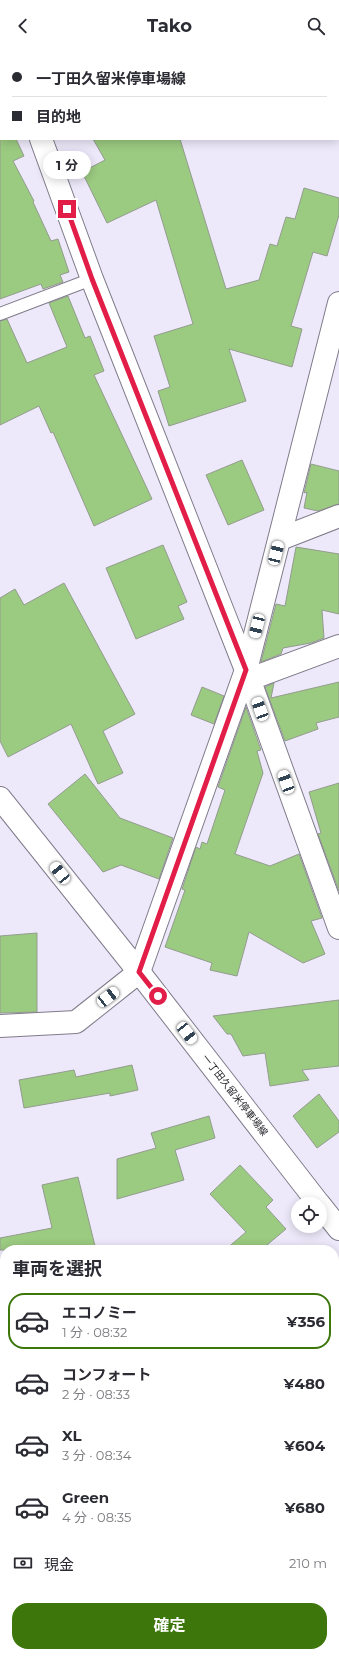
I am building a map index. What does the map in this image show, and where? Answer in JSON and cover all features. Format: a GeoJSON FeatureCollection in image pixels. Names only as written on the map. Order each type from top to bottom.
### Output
{"type":"FeatureCollection","features":[{"type":"Feature","properties":{"kind":"street"},"geometry":{"type":"LineString","coordinates":[[42,140],[92,279],[248,675],[339,928]]}},
{"type":"Feature","properties":{"kind":"street"},"geometry":{"type":"LineString","coordinates":[[0,1026],[76,1022],[139,972],[248,675],[280,539],[339,303]]}},
{"type":"Feature","properties":{"kind":"street"},"geometry":{"type":"LineString","coordinates":[[280,539],[339,516]]}},
{"type":"Feature","properties":{"kind":"street"},"geometry":{"type":"LineString","coordinates":[[248,675],[339,646]]}},
{"type":"Feature","properties":{"kind":"street","name":"一丁田久留米停車場線"},"geometry":{"type":"LineString","coordinates":[[0,798],[139,972],[315,1197]]}},
{"type":"Feature","properties":{"kind":"street","name":"一丁田久留米停車場線"},"geometry":{"type":"LineString","coordinates":[[327,1213],[339,1229]]}},
{"type":"Feature","properties":{"kind":"lane"},"geometry":{"type":"LineString","coordinates":[[0,314],[92,279]]}},
{"type":"Feature","properties":{"kind":"building"},"geometry":{"type":"Polygon","coordinates":[[[0,140],[16,140],[24,156],[13,161],[34,201],[33,202],[51,241],[58,239],[69,272],[60,275],[63,282],[43,289],[41,284],[0,299],[0,140]]]}},
{"type":"Feature","properties":{"kind":"building"},"geometry":{"type":"Polygon","coordinates":[[[94,140],[180,140],[226,289],[259,280],[270,244],[277,246],[286,217],[295,219],[304,188],[339,198],[339,215],[327,256],[313,252],[291,326],[302,329],[292,367],[229,349],[246,401],[169,426],[158,391],[170,387],[154,336],[193,324],[156,200],[107,223],[82,172],[105,160],[94,140]]]}},
{"type":"Feature","properties":{"kind":"building"},"geometry":{"type":"Polygon","coordinates":[[[68,296],[85,338],[90,336],[104,371],[94,375],[152,499],[94,526],[53,432],[51,433],[39,406],[0,425],[0,321],[7,319],[27,363],[67,347],[49,303],[68,296]]]}},
{"type":"Feature","properties":{"kind":"building"},"geometry":{"type":"Polygon","coordinates":[[[242,460],[264,510],[228,525],[206,475],[242,460]]]}},
{"type":"Feature","properties":{"kind":"building"},"geometry":{"type":"Polygon","coordinates":[[[311,464],[339,471],[339,504],[318,511],[304,508],[307,492],[304,493],[311,464]]]}},
{"type":"Feature","properties":{"kind":"building"},"geometry":{"type":"Polygon","coordinates":[[[163,545],[187,602],[178,606],[184,619],[136,639],[106,568],[163,545]]]}},
{"type":"Feature","properties":{"kind":"building"},"geometry":{"type":"Polygon","coordinates":[[[296,547],[339,554],[339,614],[322,610],[324,638],[311,643],[283,648],[281,654],[261,662],[276,604],[285,606],[296,547]]]}},
{"type":"Feature","properties":{"kind":"building"},"geometry":{"type":"Polygon","coordinates":[[[64,583],[135,714],[103,731],[123,773],[98,784],[71,724],[8,757],[0,741],[0,598],[15,589],[24,605],[64,583]]]}},
{"type":"Feature","properties":{"kind":"building"},"geometry":{"type":"Polygon","coordinates":[[[339,682],[339,717],[316,723],[318,729],[285,741],[265,687],[274,683],[271,698],[339,682]]]}},
{"type":"Feature","properties":{"kind":"building"},"geometry":{"type":"Polygon","coordinates":[[[202,687],[224,696],[214,724],[191,715],[202,687]]]}},
{"type":"Feature","properties":{"kind":"building"},"geometry":{"type":"Polygon","coordinates":[[[246,707],[261,750],[257,751],[263,773],[235,854],[270,866],[299,854],[322,918],[311,921],[325,954],[303,963],[249,932],[237,976],[210,970],[212,963],[165,947],[185,890],[182,889],[196,847],[200,849],[202,842],[207,844],[225,790],[218,787],[246,707]]]}},
{"type":"Feature","properties":{"kind":"building"},"geometry":{"type":"Polygon","coordinates":[[[85,774],[120,818],[173,838],[159,879],[121,865],[103,872],[48,804],[85,774]]]}},
{"type":"Feature","properties":{"kind":"building"},"geometry":{"type":"Polygon","coordinates":[[[339,783],[339,891],[318,834],[321,833],[309,792],[339,783]]]}},
{"type":"Feature","properties":{"kind":"building"},"geometry":{"type":"Polygon","coordinates":[[[37,933],[37,1012],[0,1013],[0,936],[37,933]]]}},
{"type":"Feature","properties":{"kind":"building"},"geometry":{"type":"Polygon","coordinates":[[[339,1000],[339,1066],[302,1070],[309,1080],[270,1086],[265,1053],[243,1056],[231,1034],[227,1034],[213,1016],[339,1000]]]}},
{"type":"Feature","properties":{"kind":"building"},"geometry":{"type":"Polygon","coordinates":[[[132,1065],[138,1090],[110,1096],[110,1093],[24,1108],[19,1080],[74,1070],[76,1077],[132,1065]]]}},
{"type":"Feature","properties":{"kind":"building"},"geometry":{"type":"Polygon","coordinates":[[[319,1094],[339,1121],[339,1132],[317,1148],[293,1116],[319,1094]]]}},
{"type":"Feature","properties":{"kind":"building"},"geometry":{"type":"Polygon","coordinates":[[[209,1116],[215,1138],[175,1150],[184,1180],[117,1199],[117,1159],[156,1148],[151,1133],[209,1116]]]}},
{"type":"Feature","properties":{"kind":"building"},"geometry":{"type":"Polygon","coordinates":[[[240,1165],[273,1200],[266,1207],[286,1229],[267,1245],[231,1245],[246,1232],[210,1194],[240,1165]]]}},
{"type":"Feature","properties":{"kind":"building"},"geometry":{"type":"Polygon","coordinates":[[[78,1177],[95,1245],[0,1245],[0,1238],[52,1228],[42,1185],[78,1177]]]}},
{"type":"Feature","properties":{"kind":"route"},"geometry":{"type":"LineString","coordinates":[[67,209],[92,279],[246,670],[139,972],[158,996]]}}]}
